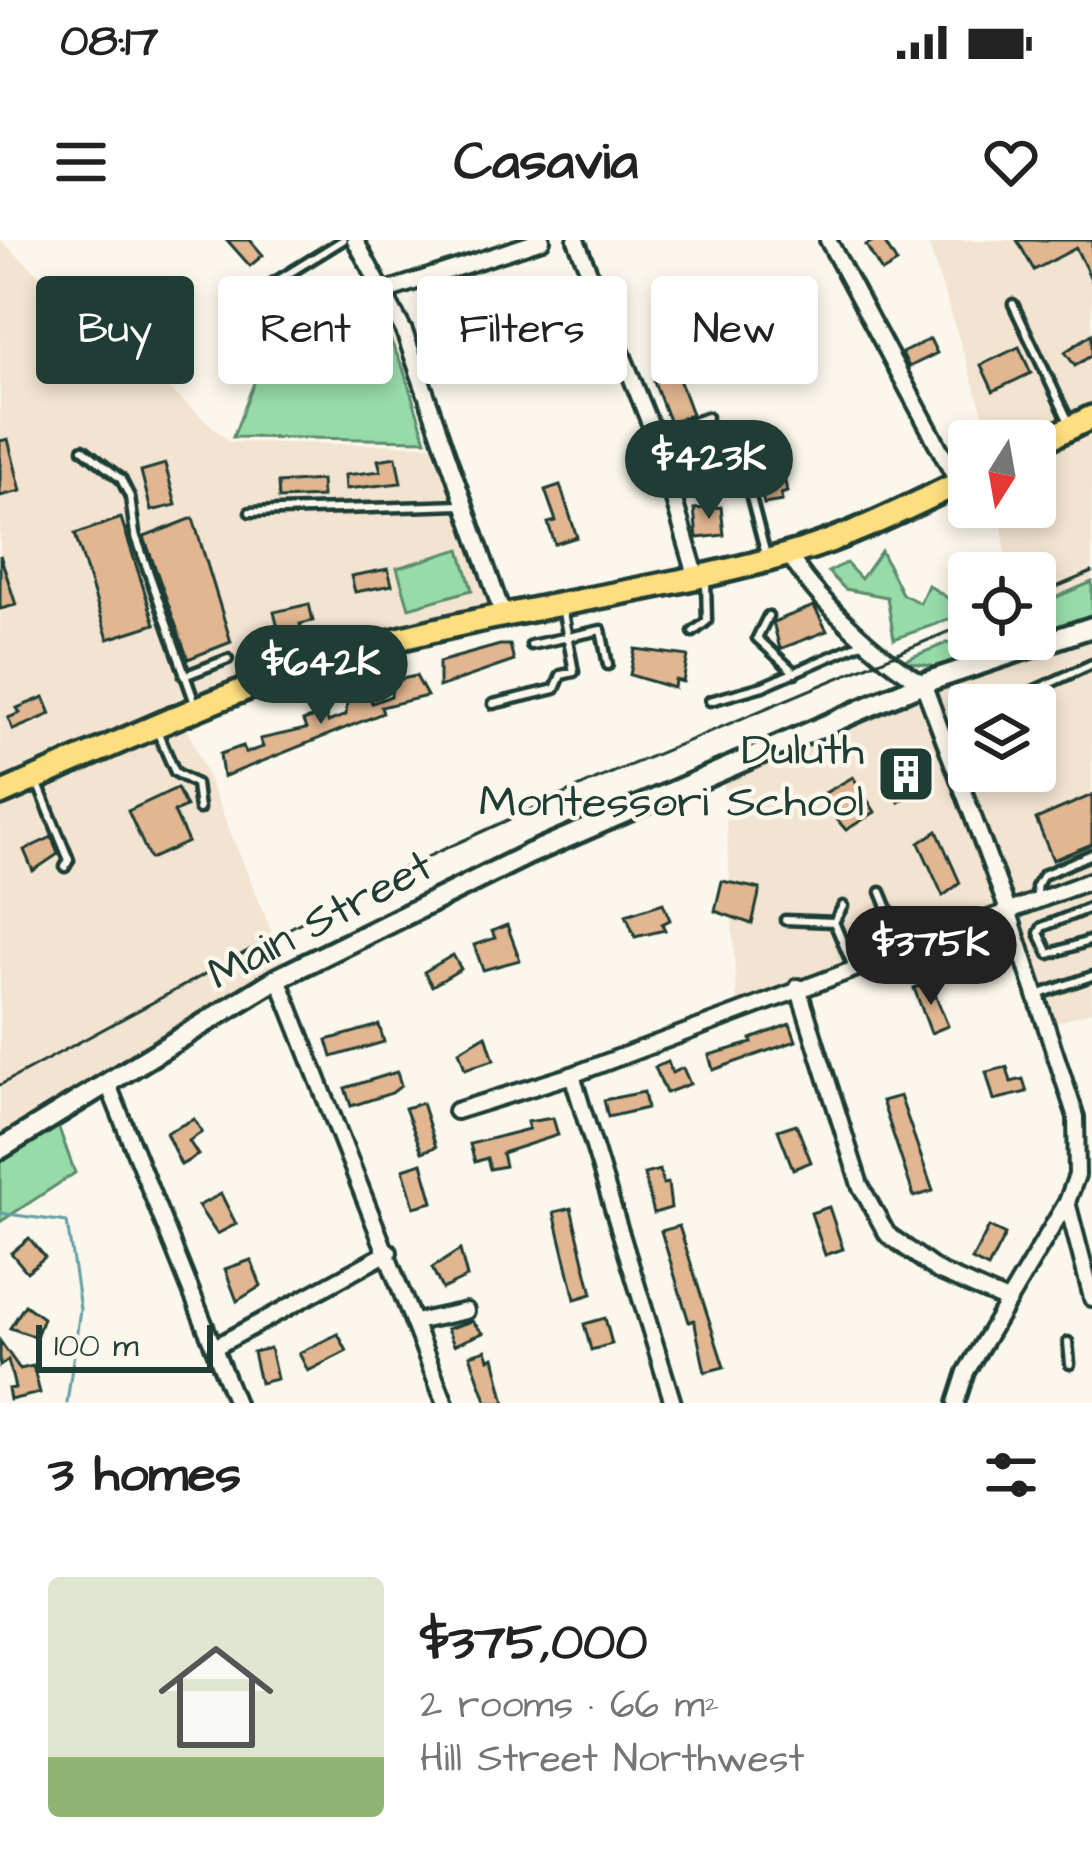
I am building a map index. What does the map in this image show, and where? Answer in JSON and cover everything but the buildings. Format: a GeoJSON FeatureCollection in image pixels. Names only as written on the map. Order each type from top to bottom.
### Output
{"type":"FeatureCollection","features":[{"type":"Feature","properties":{"kind":"main road"},"geometry":{"type":"LineString","coordinates":[[1,789],[353,651],[502,612],[778,557],[899,513],[948,488]]}},
{"type":"Feature","properties":{"kind":"street"},"geometry":{"type":"LineString","coordinates":[[356,240],[377,276]]}},
{"type":"Feature","properties":{"kind":"street"},"geometry":{"type":"LineString","coordinates":[[393,289],[542,240]]}},
{"type":"Feature","properties":{"kind":"street"},"geometry":{"type":"LineString","coordinates":[[576,240],[655,436],[700,574]]}},
{"type":"Feature","properties":{"kind":"street"},"geometry":{"type":"LineString","coordinates":[[828,240],[948,454]]}},
{"type":"Feature","properties":{"kind":"street"},"geometry":{"type":"LineString","coordinates":[[393,310],[502,612]]}},
{"type":"Feature","properties":{"kind":"street"},"geometry":{"type":"LineString","coordinates":[[778,557],[902,672],[922,683],[948,747]]}},
{"type":"Feature","properties":{"kind":"street","name":"Main Street"},"geometry":{"type":"LineString","coordinates":[[0,1149],[278,978],[663,792],[922,683],[1092,627]]}},
{"type":"Feature","properties":{"kind":"street"},"geometry":{"type":"LineString","coordinates":[[956,1403],[966,1372],[1067,1202],[1080,1143],[1037,995],[965,792]]}},
{"type":"Feature","properties":{"kind":"street"},"geometry":{"type":"LineString","coordinates":[[456,1111],[572,1075],[605,1058],[1092,880]]}},
{"type":"Feature","properties":{"kind":"street"},"geometry":{"type":"LineString","coordinates":[[278,978],[297,1009],[445,1403]]}},
{"type":"Feature","properties":{"kind":"street"},"geometry":{"type":"LineString","coordinates":[[798,987],[860,1185],[887,1234],[938,1270],[1007,1300]]}},
{"type":"Feature","properties":{"kind":"street"},"geometry":{"type":"LineString","coordinates":[[572,1075],[673,1403]]}},
{"type":"Feature","properties":{"kind":"street"},"geometry":{"type":"LineString","coordinates":[[107,1082],[236,1403]]}},
{"type":"Feature","properties":{"kind":"street"},"geometry":{"type":"LineString","coordinates":[[1067,1202],[1092,1298]]}},
{"type":"Feature","properties":{"kind":"street"},"geometry":{"type":"LineString","coordinates":[[215,1347],[389,1252]]}},
{"type":"Feature","properties":{"kind":"street"},"geometry":{"type":"LineString","coordinates":[[415,1322],[466,1311]]}},
{"type":"Feature","properties":{"kind":"lane"},"geometry":{"type":"LineString","coordinates":[[285,276],[343,240]]}},
{"type":"Feature","properties":{"kind":"lane"},"geometry":{"type":"LineString","coordinates":[[1013,304],[1054,389],[1082,422]]}},
{"type":"Feature","properties":{"kind":"lane"},"geometry":{"type":"LineString","coordinates":[[1044,393],[1054,389]]}},
{"type":"Feature","properties":{"kind":"lane"},"geometry":{"type":"LineString","coordinates":[[655,436],[707,417]]}},
{"type":"Feature","properties":{"kind":"lane"},"geometry":{"type":"LineString","coordinates":[[83,448],[121,479],[130,497],[136,534],[197,710]]}},
{"type":"Feature","properties":{"kind":"lane"},"geometry":{"type":"LineString","coordinates":[[763,458],[747,482],[778,557]]}},
{"type":"Feature","properties":{"kind":"lane"},"geometry":{"type":"LineString","coordinates":[[250,512],[464,505]]}},
{"type":"Feature","properties":{"kind":"lane"},"geometry":{"type":"LineString","coordinates":[[693,632],[707,621],[700,574]]}},
{"type":"Feature","properties":{"kind":"lane"},"geometry":{"type":"LineString","coordinates":[[493,704],[555,689],[562,675],[574,672],[561,601]]}},
{"type":"Feature","properties":{"kind":"lane"},"geometry":{"type":"LineString","coordinates":[[767,616],[759,626],[762,648],[795,673]]}},
{"type":"Feature","properties":{"kind":"lane"},"geometry":{"type":"LineString","coordinates":[[531,645],[602,630],[608,665]]}},
{"type":"Feature","properties":{"kind":"lane"},"geometry":{"type":"LineString","coordinates":[[710,701],[795,673],[870,639]]}},
{"type":"Feature","properties":{"kind":"lane"},"geometry":{"type":"LineString","coordinates":[[184,676],[228,659]]}},
{"type":"Feature","properties":{"kind":"lane"},"geometry":{"type":"LineString","coordinates":[[1050,684],[1092,664]]}},
{"type":"Feature","properties":{"kind":"lane"},"geometry":{"type":"LineString","coordinates":[[155,728],[175,772],[196,784],[200,809]]}},
{"type":"Feature","properties":{"kind":"lane"},"geometry":{"type":"LineString","coordinates":[[36,778],[69,860],[65,868]]}},
{"type":"Feature","properties":{"kind":"lane"},"geometry":{"type":"LineString","coordinates":[[1038,901],[1036,887],[1042,875],[1092,854]]}},
{"type":"Feature","properties":{"kind":"lane"},"geometry":{"type":"LineString","coordinates":[[881,892],[893,921]]}},
{"type":"Feature","properties":{"kind":"lane"},"geometry":{"type":"LineString","coordinates":[[834,922],[843,906]]}},
{"type":"Feature","properties":{"kind":"lane"},"geometry":{"type":"LineString","coordinates":[[1092,907],[1042,927],[1039,937],[1049,955],[1092,940]]}},
{"type":"Feature","properties":{"kind":"lane"},"geometry":{"type":"LineString","coordinates":[[785,920],[834,922]]}},
{"type":"Feature","properties":{"kind":"lane"},"geometry":{"type":"LineString","coordinates":[[834,922],[853,967]]}},
{"type":"Feature","properties":{"kind":"lane"},"geometry":{"type":"LineString","coordinates":[[1037,995],[1092,976]]}},
{"type":"Feature","properties":{"kind":"lane"},"geometry":{"type":"LineString","coordinates":[[1070,1364],[1073,1346]]}},
{"type":"Feature","properties":{"kind":"shaded area"},"geometry":{"type":"Polygon","coordinates":[[[0,240],[41,276],[36,276],[36,384],[164,384],[230,442],[440,445],[497,619],[398,645],[184,720],[292,981],[0,1152],[0,240]]]}},
{"type":"Feature","properties":{"kind":"shaded area"},"geometry":{"type":"Polygon","coordinates":[[[927,240],[1092,240],[1092,1011],[1038,1029],[993,911],[737,1005],[723,766],[983,660],[1056,660],[1056,552],[1005,552],[1003,528],[1056,528],[1056,420],[985,420],[927,240]]]}},
{"type":"Feature","properties":{"kind":"green space"},"geometry":{"type":"Polygon","coordinates":[[[393,346],[426,440],[233,437],[254,384],[393,384],[393,346]]]}},
{"type":"Feature","properties":{"kind":"green space"},"geometry":{"type":"Polygon","coordinates":[[[460,549],[472,590],[409,608],[397,568],[460,549]]]}},
{"type":"Feature","properties":{"kind":"green space"},"geometry":{"type":"Polygon","coordinates":[[[881,551],[902,594],[920,603],[928,585],[948,598],[948,620],[894,639],[887,597],[845,589],[828,572],[846,563],[861,579],[881,551]]]}},
{"type":"Feature","properties":{"kind":"green space"},"geometry":{"type":"Polygon","coordinates":[[[1092,582],[1092,619],[1056,632],[1056,597],[1092,582]]]}},
{"type":"Feature","properties":{"kind":"green space"},"geometry":{"type":"Polygon","coordinates":[[[948,642],[948,660],[968,660],[942,668],[902,661],[948,642]]]}},
{"type":"Feature","properties":{"kind":"green space"},"geometry":{"type":"Polygon","coordinates":[[[56,1120],[75,1173],[0,1222],[0,1152],[56,1120]]]}},
{"type":"Feature","properties":{"kind":"waterway"},"geometry":{"type":"LineString","coordinates":[[0,1213],[67,1222],[80,1309],[67,1403]]}},
{"type":"Feature","properties":{"kind":"railway"},"geometry":{"type":"LineString","coordinates":[[1056,587],[1092,572]]}},
{"type":"Feature","properties":{"kind":"railway"},"geometry":{"type":"LineString","coordinates":[[0,1085],[392,873],[595,780],[948,632]]}},
{"type":"Feature","properties":{"kind":"place","name":"Duluth Montessori School"},"geometry":{"type":"Point","coordinates":[906,774]}}]}
